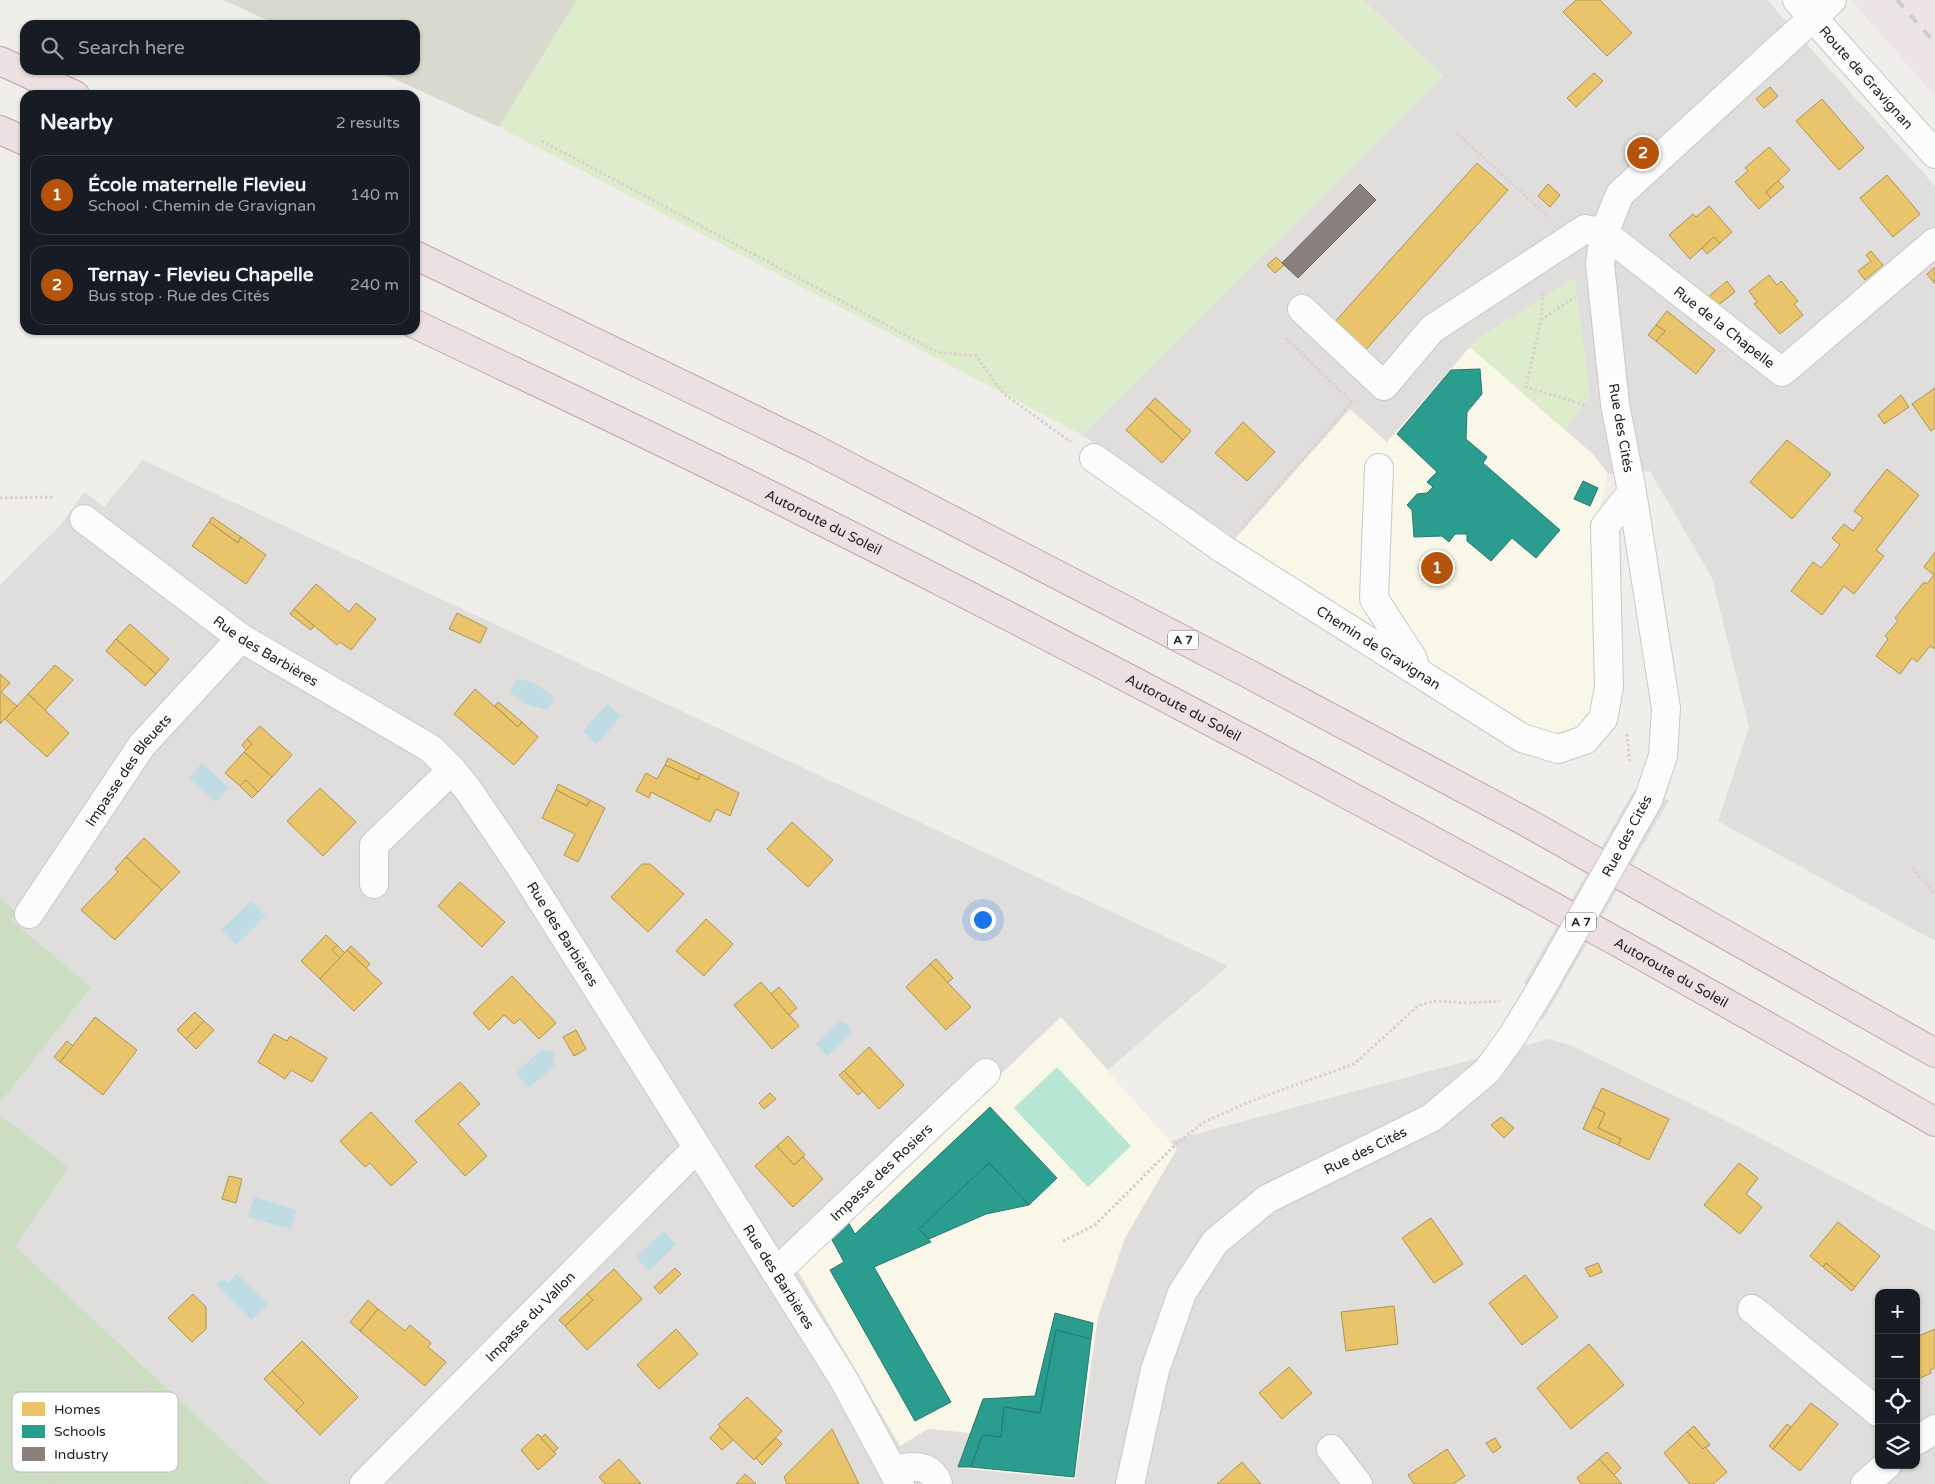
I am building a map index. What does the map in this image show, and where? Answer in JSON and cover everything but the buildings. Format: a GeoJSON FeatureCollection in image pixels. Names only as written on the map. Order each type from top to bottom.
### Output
{"type":"FeatureCollection","features":[{"type":"Feature","properties":{"kind":"highway"},"geometry":{"type":"LineString","coordinates":[[0,61],[20,70]]}},
{"type":"Feature","properties":{"kind":"highway"},"geometry":{"type":"LineString","coordinates":[[31,75],[64,90]]}},
{"type":"Feature","properties":{"kind":"highway"},"geometry":{"type":"LineString","coordinates":[[0,130],[20,139]]}},
{"type":"Feature","properties":{"kind":"highway"},"geometry":{"type":"LineString","coordinates":[[0,141],[20,147]]}},
{"type":"Feature","properties":{"kind":"highway","name":"A 7"},"geometry":{"type":"LineString","coordinates":[[420,257],[809,446],[1247,673],[1528,822],[1935,1053]]}},
{"type":"Feature","properties":{"kind":"highway","name":"Autoroute du Soleil"},"geometry":{"type":"LineString","coordinates":[[420,326],[770,495],[1224,730],[1628,948],[1935,1122]]}},
{"type":"Feature","properties":{"kind":"street","name":"Route de Gravignan"},"geometry":{"type":"LineString","coordinates":[[1814,6],[1935,154]]}},
{"type":"Feature","properties":{"kind":"street","name":"Rue des Cités"},"geometry":{"type":"LineString","coordinates":[[1130,1484],[1155,1370],[1182,1293],[1215,1242],[1267,1199],[1431,1118],[1487,1071],[1513,1035],[1541,989],[1648,800],[1663,756],[1666,708],[1632,492],[1615,404],[1600,264],[1604,233],[1620,194],[1814,6]]}},
{"type":"Feature","properties":{"kind":"street"},"geometry":{"type":"LineString","coordinates":[[1302,309],[1384,386],[1432,329],[1585,230],[1604,233]]}},
{"type":"Feature","properties":{"kind":"street","name":"Rue de la Chapelle"},"geometry":{"type":"LineString","coordinates":[[1604,233],[1782,372],[1935,242]]}},
{"type":"Feature","properties":{"kind":"street","name":"Chemin de Gravignan"},"geometry":{"type":"LineString","coordinates":[[1094,458],[1224,549],[1522,738],[1558,749],[1585,740],[1603,719],[1609,687],[1604,526],[1632,492]]}},
{"type":"Feature","properties":{"kind":"street"},"geometry":{"type":"LineString","coordinates":[[1379,468],[1374,599],[1413,659],[1415,670]]}},
{"type":"Feature","properties":{"kind":"street","name":"Rue des Barbières"},"geometry":{"type":"LineString","coordinates":[[84,519],[241,638],[430,748],[452,770],[520,866],[844,1380],[896,1478]]}},
{"type":"Feature","properties":{"kind":"street","name":"Impasse des Bleuets"},"geometry":{"type":"LineString","coordinates":[[30,914],[142,745],[241,638]]}},
{"type":"Feature","properties":{"kind":"street"},"geometry":{"type":"LineString","coordinates":[[374,884],[374,845],[452,770]]}},
{"type":"Feature","properties":{"kind":"street","name":"Impasse des Rosiers"},"geometry":{"type":"LineString","coordinates":[[776,1272],[986,1074]]}},
{"type":"Feature","properties":{"kind":"street","name":"Impasse du Vallon"},"geometry":{"type":"LineString","coordinates":[[364,1484],[697,1148]]}},
{"type":"Feature","properties":{"kind":"street"},"geometry":{"type":"LineString","coordinates":[[1752,1309],[1875,1410]]}},
{"type":"Feature","properties":{"kind":"street"},"geometry":{"type":"LineString","coordinates":[[1920,1438],[1935,1429]]}},
{"type":"Feature","properties":{"kind":"street"},"geometry":{"type":"LineString","coordinates":[[1331,1449],[1358,1484]]}},
{"type":"Feature","properties":{"kind":"street"},"geometry":{"type":"LineString","coordinates":[[896,1478],[908,1466],[919,1466],[930,1472],[938,1484]]}},
{"type":"Feature","properties":{"kind":"street"},"geometry":{"type":"LineString","coordinates":[[1865,1484],[1882,1469]]}},
{"type":"Feature","properties":{"kind":"path"},"geometry":{"type":"LineString","coordinates":[[1457,133],[1571,238]]}},
{"type":"Feature","properties":{"kind":"path"},"geometry":{"type":"LineString","coordinates":[[542,141],[936,352],[976,356],[1004,394],[1094,458]]}},
{"type":"Feature","properties":{"kind":"path"},"geometry":{"type":"LineString","coordinates":[[1603,292],[1580,293],[1541,320],[1526,387],[1592,407],[1615,404]]}},
{"type":"Feature","properties":{"kind":"path"},"geometry":{"type":"LineString","coordinates":[[1224,549],[1352,402]]}},
{"type":"Feature","properties":{"kind":"path"},"geometry":{"type":"LineString","coordinates":[[0,498],[53,498]]}},
{"type":"Feature","properties":{"kind":"path"},"geometry":{"type":"LineString","coordinates":[[1912,868],[1935,894]]}},
{"type":"Feature","properties":{"kind":"path"},"geometry":{"type":"LineString","coordinates":[[1063,1241],[1095,1225],[1190,1131],[1204,1122],[1251,1102],[1354,1064],[1419,1005],[1436,1001],[1468,1003],[1509,999]]}},
{"type":"Feature","properties":{"kind":"path"},"geometry":{"type":"LineString","coordinates":[[0,1248],[151,1392]]}},
{"type":"Feature","properties":{"kind":"path"},"geometry":{"type":"LineString","coordinates":[[178,1417],[248,1484]]}},
{"type":"Feature","properties":{"kind":"path"},"geometry":{"type":"LineString","coordinates":[[0,1453],[12,1460]]}},
{"type":"Feature","properties":{"kind":"path"},"geometry":{"type":"LineString","coordinates":[[35,1472],[57,1484]]}},
{"type":"Feature","properties":{"kind":"shaded area"},"geometry":{"type":"Polygon","coordinates":[[[223,0],[577,0],[499,127],[386,75],[420,75],[420,20],[267,20],[223,0]]]}},
{"type":"Feature","properties":{"kind":"shaded area"},"geometry":{"type":"Polygon","coordinates":[[[1363,0],[1767,0],[1935,186],[1935,941],[1718,821],[1749,727],[1712,578],[1650,471],[1608,474],[1594,534],[1413,659],[1082,435],[1443,76],[1363,0]]]}},
{"type":"Feature","properties":{"kind":"shaded area"},"geometry":{"type":"Polygon","coordinates":[[[1704,0],[1728,0],[1732,5],[1725,45],[1704,74],[1586,176],[1546,142],[1704,0]]]}},
{"type":"Feature","properties":{"kind":"shaded area"},"geometry":{"type":"Polygon","coordinates":[[[1851,0],[1935,0],[1935,96],[1851,0]]]}},
{"type":"Feature","properties":{"kind":"shaded area"},"geometry":{"type":"Polygon","coordinates":[[[1470,347],[1594,455],[1608,474],[1594,534],[1600,698],[1580,732],[1554,739],[1520,725],[1413,659],[1234,540],[1350,409],[1387,442],[1470,347]]]}},
{"type":"Feature","properties":{"kind":"shaded area"},"geometry":{"type":"Polygon","coordinates":[[[143,460],[1228,966],[1108,1070],[1170,1141],[1549,1039],[1570,1045],[1751,1133],[1935,1231],[1935,1484],[269,1484],[178,1399],[178,1392],[171,1392],[15,1246],[69,1167],[0,1115],[0,1103],[91,987],[10,920],[17,912],[0,898],[0,585],[60,526],[84,492],[104,507],[143,460]]]}},
{"type":"Feature","properties":{"kind":"shaded area"},"geometry":{"type":"Polygon","coordinates":[[[1061,1017],[1177,1149],[1125,1238],[1098,1317],[1075,1479],[958,1468],[970,1433],[928,1429],[900,1446],[796,1268],[1061,1017]]]}},
{"type":"Feature","properties":{"kind":"shaded area"},"geometry":{"type":"Polygon","coordinates":[[[975,1476],[1060,1484],[974,1484],[975,1476]]]}},
{"type":"Feature","properties":{"kind":"green space"},"geometry":{"type":"Polygon","coordinates":[[[577,0],[1363,0],[1443,76],[1082,435],[499,127],[577,0]]]}},
{"type":"Feature","properties":{"kind":"green space"},"geometry":{"type":"Polygon","coordinates":[[[1575,278],[1590,397],[1565,430],[1470,347],[1481,336],[1575,278]]]}},
{"type":"Feature","properties":{"kind":"green space"},"geometry":{"type":"Polygon","coordinates":[[[0,898],[17,912],[11,920],[91,987],[0,1103],[0,898]]]}},
{"type":"Feature","properties":{"kind":"green space"},"geometry":{"type":"Polygon","coordinates":[[[1057,1067],[1131,1146],[1088,1187],[1014,1108],[1057,1067]]]}},
{"type":"Feature","properties":{"kind":"green space"},"geometry":{"type":"Polygon","coordinates":[[[0,1115],[69,1167],[15,1246],[171,1392],[12,1392],[12,1472],[178,1472],[178,1399],[269,1484],[0,1484],[0,1115]]]}},
{"type":"Feature","properties":{"kind":"water"},"geometry":{"type":"Polygon","coordinates":[[[517,679],[537,685],[554,698],[547,710],[526,704],[510,692],[517,679]]]}},
{"type":"Feature","properties":{"kind":"water"},"geometry":{"type":"Polygon","coordinates":[[[607,704],[621,716],[597,744],[583,731],[607,704]]]}},
{"type":"Feature","properties":{"kind":"water"},"geometry":{"type":"Polygon","coordinates":[[[202,763],[229,788],[216,802],[189,778],[202,763]]]}},
{"type":"Feature","properties":{"kind":"water"},"geometry":{"type":"Polygon","coordinates":[[[251,901],[266,916],[236,945],[221,930],[251,901]]]}},
{"type":"Feature","properties":{"kind":"water"},"geometry":{"type":"Polygon","coordinates":[[[840,1021],[848,1025],[852,1033],[827,1056],[816,1044],[840,1021]]]}},
{"type":"Feature","properties":{"kind":"water"},"geometry":{"type":"Polygon","coordinates":[[[542,1049],[544,1051],[553,1051],[555,1054],[553,1061],[556,1064],[529,1088],[516,1073],[542,1049]]]}},
{"type":"Feature","properties":{"kind":"water"},"geometry":{"type":"Polygon","coordinates":[[[254,1197],[297,1210],[291,1229],[248,1217],[254,1197]]]}},
{"type":"Feature","properties":{"kind":"water"},"geometry":{"type":"Polygon","coordinates":[[[664,1231],[676,1245],[649,1271],[636,1257],[664,1231]]]}},
{"type":"Feature","properties":{"kind":"water"},"geometry":{"type":"Polygon","coordinates":[[[237,1274],[268,1305],[251,1320],[216,1285],[223,1279],[227,1283],[237,1274]]]}},
{"type":"Feature","properties":{"kind":"pier"},"geometry":{"type":"Polygon","coordinates":[[[1634,790],[1669,800],[1543,1020],[1514,1008],[1529,985],[1524,983],[1634,790]]]}},
{"type":"Feature","properties":{"kind":"railway"},"geometry":{"type":"LineString","coordinates":[[1897,0],[1935,43]]}},
{"type":"Feature","properties":{"kind":"place","name":"Ternay - Flevieu Chapelle"},"geometry":{"type":"Point","coordinates":[1643,153]}},
{"type":"Feature","properties":{"kind":"place","name":"École maternelle Flevieu"},"geometry":{"type":"Point","coordinates":[1437,568]}}]}
